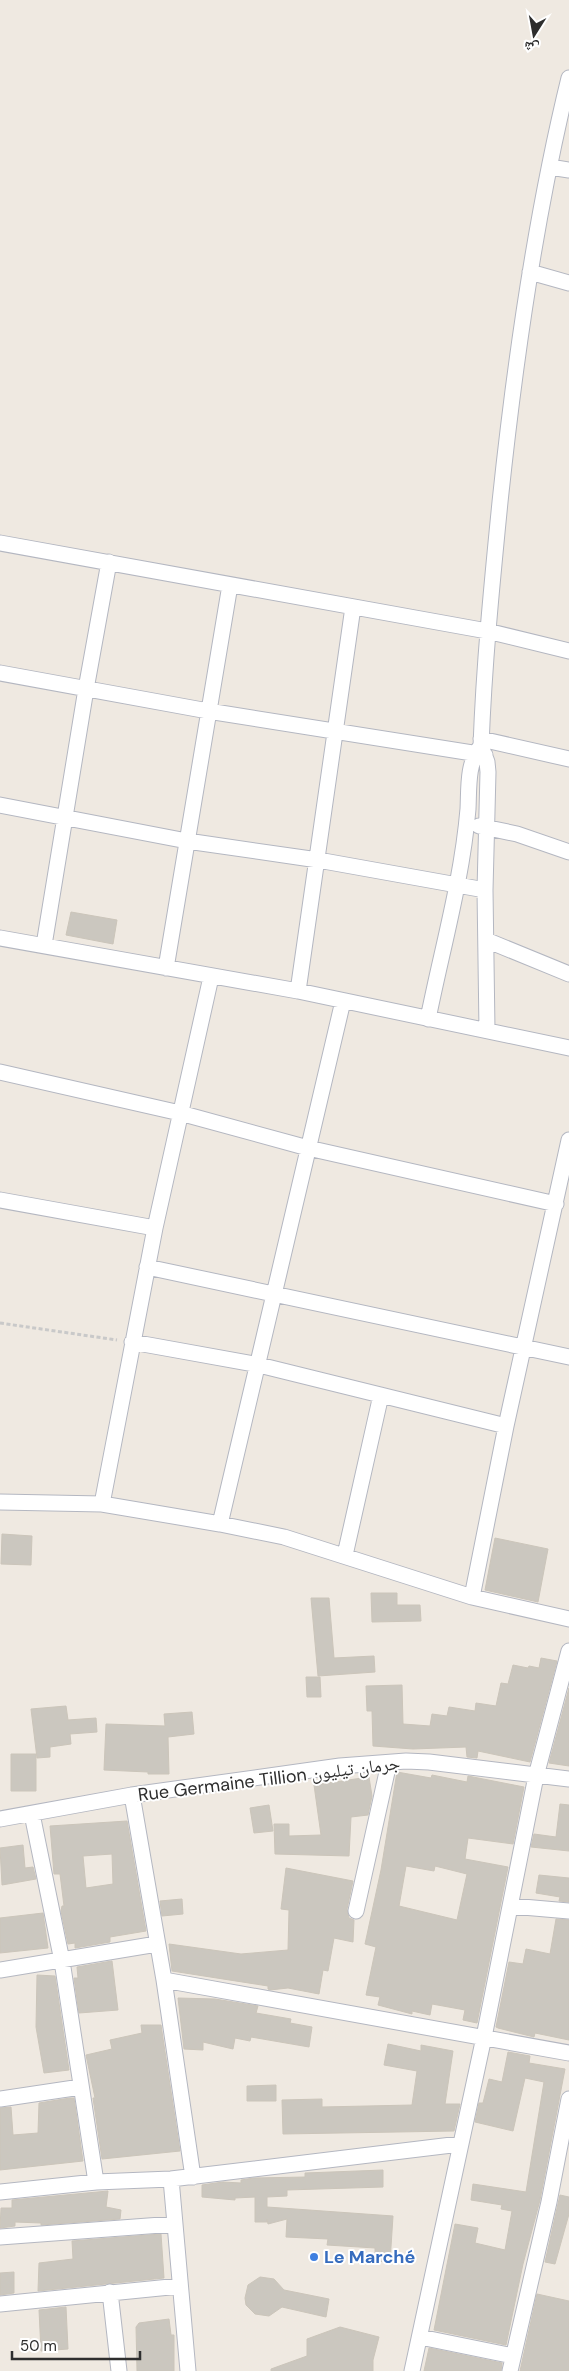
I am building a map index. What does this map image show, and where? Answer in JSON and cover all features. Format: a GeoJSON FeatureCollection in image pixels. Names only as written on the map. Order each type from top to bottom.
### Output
{"type":"FeatureCollection","features":[{"type":"Feature","properties":{"kind":"street"},"geometry":{"type":"LineString","coordinates":[[487,1030],[484,890],[488,828],[488,772],[481,749],[487,631],[512,388],[530,272],[550,167],[567,96],[569,78]]}},
{"type":"Feature","properties":{"kind":"street"},"geometry":{"type":"LineString","coordinates":[[550,167],[569,170]]}},
{"type":"Feature","properties":{"kind":"street"},"geometry":{"type":"LineString","coordinates":[[530,272],[569,283]]}},
{"type":"Feature","properties":{"kind":"street"},"geometry":{"type":"LineString","coordinates":[[0,543],[487,631],[569,650]]}},
{"type":"Feature","properties":{"kind":"street"},"geometry":{"type":"LineString","coordinates":[[44,945],[109,562]]}},
{"type":"Feature","properties":{"kind":"street"},"geometry":{"type":"LineString","coordinates":[[166,968],[230,585]]}},
{"type":"Feature","properties":{"kind":"street"},"geometry":{"type":"LineString","coordinates":[[298,991],[353,607]]}},
{"type":"Feature","properties":{"kind":"street"},"geometry":{"type":"LineString","coordinates":[[0,673],[208,711],[335,730],[569,759]]}},
{"type":"Feature","properties":{"kind":"street"},"geometry":{"type":"LineString","coordinates":[[428,1019],[456,885],[466,824],[471,772],[481,749]]}},
{"type":"Feature","properties":{"kind":"street"},"geometry":{"type":"LineString","coordinates":[[0,805],[187,841],[318,860],[484,890]]}},
{"type":"Feature","properties":{"kind":"street"},"geometry":{"type":"LineString","coordinates":[[466,824],[517,834],[569,852]]}},
{"type":"Feature","properties":{"kind":"street"},"geometry":{"type":"LineString","coordinates":[[0,938],[210,977],[298,991],[569,1048]]}},
{"type":"Feature","properties":{"kind":"street"},"geometry":{"type":"LineString","coordinates":[[486,940],[569,974]]}},
{"type":"Feature","properties":{"kind":"street"},"geometry":{"type":"LineString","coordinates":[[102,1504],[147,1267],[210,977]]}},
{"type":"Feature","properties":{"kind":"street"},"geometry":{"type":"LineString","coordinates":[[220,1524],[343,1001]]}},
{"type":"Feature","properties":{"kind":"street"},"geometry":{"type":"LineString","coordinates":[[0,1072],[180,1113],[308,1148],[556,1204]]}},
{"type":"Feature","properties":{"kind":"street"},"geometry":{"type":"LineString","coordinates":[[472,1596],[506,1426],[569,1140]]}},
{"type":"Feature","properties":{"kind":"street"},"geometry":{"type":"LineString","coordinates":[[0,1200],[155,1228]]}},
{"type":"Feature","properties":{"kind":"street"},"geometry":{"type":"LineString","coordinates":[[147,1267],[569,1357]]}},
{"type":"Feature","properties":{"kind":"street"},"geometry":{"type":"LineString","coordinates":[[132,1342],[259,1364],[506,1426]]}},
{"type":"Feature","properties":{"kind":"street"},"geometry":{"type":"LineString","coordinates":[[345,1555],[380,1394]]}},
{"type":"Feature","properties":{"kind":"street"},"geometry":{"type":"LineString","coordinates":[[0,1502],[102,1504],[284,1537],[472,1596],[569,1619]]}},
{"type":"Feature","properties":{"kind":"street"},"geometry":{"type":"LineString","coordinates":[[412,2371],[484,2037],[536,1776],[569,1651]]}},
{"type":"Feature","properties":{"kind":"street","name":"Rue Germaine Tillion جرمان تيليون"},"geometry":{"type":"LineString","coordinates":[[0,1819],[132,1795],[340,1766],[429,1762],[569,1779]]}},
{"type":"Feature","properties":{"kind":"street"},"geometry":{"type":"LineString","coordinates":[[356,1911],[389,1763]]}},
{"type":"Feature","properties":{"kind":"street"},"geometry":{"type":"LineString","coordinates":[[132,1795],[164,1980],[193,2177]]}},
{"type":"Feature","properties":{"kind":"street"},"geometry":{"type":"LineString","coordinates":[[32,1814],[62,1961],[96,2182]]}},
{"type":"Feature","properties":{"kind":"street"},"geometry":{"type":"LineString","coordinates":[[511,1906],[569,1911]]}},
{"type":"Feature","properties":{"kind":"street"},"geometry":{"type":"LineString","coordinates":[[0,1970],[157,1944]]}},
{"type":"Feature","properties":{"kind":"street"},"geometry":{"type":"LineString","coordinates":[[164,1980],[569,2053]]}},
{"type":"Feature","properties":{"kind":"street"},"geometry":{"type":"LineString","coordinates":[[0,2099],[81,2086]]}},
{"type":"Feature","properties":{"kind":"street"},"geometry":{"type":"LineString","coordinates":[[420,2337],[512,2364],[549,2202],[569,2100]]}},
{"type":"Feature","properties":{"kind":"street"},"geometry":{"type":"LineString","coordinates":[[0,2192],[96,2182],[193,2177],[460,2144]]}},
{"type":"Feature","properties":{"kind":"street"},"geometry":{"type":"LineString","coordinates":[[171,2179],[188,2371]]}},
{"type":"Feature","properties":{"kind":"street"},"geometry":{"type":"LineString","coordinates":[[0,2237],[175,2224]]}},
{"type":"Feature","properties":{"kind":"street"},"geometry":{"type":"LineString","coordinates":[[0,2304],[180,2286]]}},
{"type":"Feature","properties":{"kind":"street"},"geometry":{"type":"LineString","coordinates":[[110,2292],[119,2371]]}},
{"type":"Feature","properties":{"kind":"path"},"geometry":{"type":"LineString","coordinates":[[0,1324],[132,1342]]}},
{"type":"Feature","properties":{"kind":"building"},"geometry":{"type":"Polygon","coordinates":[[[71,912],[117,920],[113,944],[66,935],[71,912]]]}},
{"type":"Feature","properties":{"kind":"building"},"geometry":{"type":"Polygon","coordinates":[[[2,1534],[32,1536],[31,1565],[1,1564],[2,1534]]]}},
{"type":"Feature","properties":{"kind":"building"},"geometry":{"type":"Polygon","coordinates":[[[495,1538],[548,1549],[538,1602],[485,1590],[495,1538]]]}},
{"type":"Feature","properties":{"kind":"building"},"geometry":{"type":"Polygon","coordinates":[[[371,1593],[397,1593],[397,1605],[420,1605],[421,1621],[372,1622],[371,1593]]]}},
{"type":"Feature","properties":{"kind":"building"},"geometry":{"type":"Polygon","coordinates":[[[311,1598],[329,1598],[334,1658],[374,1656],[375,1672],[318,1676],[311,1598]]]}},
{"type":"Feature","properties":{"kind":"building"},"geometry":{"type":"Polygon","coordinates":[[[541,1658],[557,1661],[530,1762],[478,1751],[477,1758],[467,1757],[466,1747],[413,1749],[373,1746],[372,1711],[367,1711],[366,1686],[402,1685],[403,1724],[430,1726],[432,1714],[447,1716],[449,1707],[475,1711],[476,1703],[496,1706],[501,1683],[508,1684],[513,1665],[539,1668],[541,1658]]]}},
{"type":"Feature","properties":{"kind":"building"},"geometry":{"type":"Polygon","coordinates":[[[306,1677],[320,1677],[321,1697],[307,1697],[306,1677]]]}},
{"type":"Feature","properties":{"kind":"building"},"geometry":{"type":"Polygon","coordinates":[[[569,1688],[569,1766],[549,1763],[569,1688]]]}},
{"type":"Feature","properties":{"kind":"building"},"geometry":{"type":"Polygon","coordinates":[[[66,1706],[68,1720],[96,1718],[97,1732],[70,1734],[71,1744],[50,1747],[50,1757],[37,1758],[31,1709],[66,1706]]]}},
{"type":"Feature","properties":{"kind":"building"},"geometry":{"type":"Polygon","coordinates":[[[192,1712],[194,1734],[168,1737],[169,1774],[104,1770],[106,1724],[165,1726],[164,1714],[192,1712]]]}},
{"type":"Feature","properties":{"kind":"building"},"geometry":{"type":"Polygon","coordinates":[[[11,1754],[36,1754],[36,1791],[11,1791],[11,1754]]]}},
{"type":"Feature","properties":{"kind":"building"},"geometry":{"type":"Polygon","coordinates":[[[397,1772],[431,1778],[432,1775],[467,1782],[468,1776],[524,1787],[513,1844],[468,1838],[465,1859],[508,1867],[477,2023],[463,2020],[465,2010],[432,2004],[430,2015],[412,2011],[412,2014],[378,2005],[380,1997],[366,1995],[376,1947],[365,1944],[381,1870],[397,1772]],[[406,1866],[399,1906],[457,1920],[467,1874],[435,1866],[434,1871],[406,1866]]]}},
{"type":"Feature","properties":{"kind":"building"},"geometry":{"type":"Polygon","coordinates":[[[369,1777],[372,1796],[368,1815],[351,1817],[349,1856],[275,1854],[274,1824],[289,1824],[289,1836],[321,1835],[314,1785],[369,1777]]]}},
{"type":"Feature","properties":{"kind":"building"},"geometry":{"type":"Polygon","coordinates":[[[560,1804],[569,1805],[569,1851],[531,1847],[534,1834],[556,1837],[560,1804]]]}},
{"type":"Feature","properties":{"kind":"building"},"geometry":{"type":"Polygon","coordinates":[[[269,1805],[273,1831],[254,1833],[250,1808],[269,1805]]]}},
{"type":"Feature","properties":{"kind":"building"},"geometry":{"type":"Polygon","coordinates":[[[127,1821],[146,1931],[110,1937],[110,1942],[75,1948],[75,1943],[68,1944],[61,1911],[62,1906],[64,1906],[60,1874],[54,1874],[50,1826],[127,1821]],[[112,1854],[83,1856],[86,1888],[113,1884],[112,1854]]]}},
{"type":"Feature","properties":{"kind":"building"},"geometry":{"type":"Polygon","coordinates":[[[23,1845],[25,1868],[33,1867],[36,1879],[2,1885],[0,1848],[23,1845]]]}},
{"type":"Feature","properties":{"kind":"building"},"geometry":{"type":"Polygon","coordinates":[[[286,1868],[353,1881],[347,1909],[349,1918],[354,1920],[353,1942],[334,1938],[328,1971],[323,1970],[319,1994],[288,1988],[270,1990],[268,1986],[172,1971],[169,1944],[241,1954],[288,1950],[289,1910],[281,1909],[286,1868]]]}},
{"type":"Feature","properties":{"kind":"building"},"geometry":{"type":"Polygon","coordinates":[[[539,1875],[569,1878],[569,1902],[559,1901],[560,1897],[536,1893],[539,1875]]]}},
{"type":"Feature","properties":{"kind":"building"},"geometry":{"type":"Polygon","coordinates":[[[182,1899],[183,1914],[162,1916],[160,1901],[182,1899]]]}},
{"type":"Feature","properties":{"kind":"building"},"geometry":{"type":"Polygon","coordinates":[[[43,1913],[48,1948],[0,1953],[0,1918],[43,1913]]]}},
{"type":"Feature","properties":{"kind":"building"},"geometry":{"type":"Polygon","coordinates":[[[556,1919],[569,1920],[569,2040],[535,2033],[534,2037],[496,2027],[509,1962],[523,1964],[526,1949],[550,1954],[556,1919]]]}},
{"type":"Feature","properties":{"kind":"building"},"geometry":{"type":"Polygon","coordinates":[[[112,1961],[118,2010],[79,2013],[74,1978],[78,1978],[77,1967],[112,1961]]]}},
{"type":"Feature","properties":{"kind":"building"},"geometry":{"type":"Polygon","coordinates":[[[37,1975],[55,1976],[69,2070],[44,2073],[36,2027],[37,1975]]]}},
{"type":"Feature","properties":{"kind":"building"},"geometry":{"type":"Polygon","coordinates":[[[178,1998],[215,1999],[258,2006],[256,2013],[291,2019],[290,2023],[312,2027],[309,2047],[251,2037],[250,2041],[235,2038],[233,2049],[203,2042],[203,2050],[184,2049],[178,1998]]]}},
{"type":"Feature","properties":{"kind":"building"},"geometry":{"type":"Polygon","coordinates":[[[141,2025],[161,2025],[180,2151],[102,2159],[93,2098],[95,2098],[86,2055],[112,2049],[110,2040],[142,2033],[141,2025]]]}},
{"type":"Feature","properties":{"kind":"building"},"geometry":{"type":"Polygon","coordinates":[[[388,2044],[421,2051],[421,2045],[453,2051],[445,2104],[460,2104],[454,2131],[283,2134],[282,2100],[322,2099],[322,2107],[412,2105],[417,2071],[384,2065],[388,2044]]]}},
{"type":"Feature","properties":{"kind":"building"},"geometry":{"type":"Polygon","coordinates":[[[508,2052],[530,2056],[529,2063],[565,2069],[540,2200],[523,2264],[506,2345],[434,2330],[455,2224],[478,2228],[475,2243],[505,2250],[512,2211],[501,2209],[502,2205],[471,2200],[473,2184],[526,2192],[544,2082],[525,2078],[513,2131],[475,2122],[479,2103],[483,2103],[489,2079],[502,2082],[508,2052]]]}},
{"type":"Feature","properties":{"kind":"building"},"geometry":{"type":"Polygon","coordinates":[[[276,2085],[276,2101],[247,2101],[247,2086],[276,2085]]]}},
{"type":"Feature","properties":{"kind":"building"},"geometry":{"type":"Polygon","coordinates":[[[74,2098],[83,2161],[0,2170],[0,2108],[11,2107],[13,2135],[38,2133],[39,2103],[74,2098]]]}},
{"type":"Feature","properties":{"kind":"building"},"geometry":{"type":"Polygon","coordinates":[[[383,2170],[383,2187],[287,2190],[287,2196],[267,2197],[267,2207],[393,2216],[390,2262],[375,2261],[375,2248],[327,2245],[328,2239],[286,2237],[287,2219],[268,2224],[267,2219],[267,2222],[255,2222],[255,2197],[235,2198],[235,2200],[202,2197],[202,2185],[223,2182],[241,2183],[241,2180],[254,2178],[305,2177],[305,2173],[383,2170]]]}},
{"type":"Feature","properties":{"kind":"building"},"geometry":{"type":"Polygon","coordinates":[[[108,2191],[106,2207],[121,2210],[120,2219],[41,2225],[41,2223],[15,2222],[15,2226],[0,2228],[1,2208],[12,2208],[12,2200],[108,2191]]]}},
{"type":"Feature","properties":{"kind":"building"},"geometry":{"type":"Polygon","coordinates":[[[560,2195],[569,2197],[569,2214],[555,2264],[545,2262],[560,2195]]]}},
{"type":"Feature","properties":{"kind":"building"},"geometry":{"type":"Polygon","coordinates":[[[161,2234],[164,2278],[38,2291],[39,2263],[73,2259],[72,2241],[161,2234]]]}},
{"type":"Feature","properties":{"kind":"building"},"geometry":{"type":"Polygon","coordinates":[[[14,2272],[14,2293],[0,2295],[0,2273],[14,2272]]]}},
{"type":"Feature","properties":{"kind":"building"},"geometry":{"type":"Polygon","coordinates":[[[260,2277],[274,2279],[284,2290],[329,2299],[326,2317],[282,2307],[269,2316],[255,2314],[246,2305],[245,2298],[248,2285],[260,2277]]]}},
{"type":"Feature","properties":{"kind":"building"},"geometry":{"type":"Polygon","coordinates":[[[537,2294],[569,2301],[569,2371],[520,2371],[537,2294]]]}},
{"type":"Feature","properties":{"kind":"building"},"geometry":{"type":"Polygon","coordinates":[[[66,2307],[68,2349],[41,2351],[39,2310],[66,2307]]]}},
{"type":"Feature","properties":{"kind":"building"},"geometry":{"type":"Polygon","coordinates":[[[169,2319],[171,2335],[174,2335],[174,2371],[137,2371],[136,2327],[139,2323],[169,2319]]]}},
{"type":"Feature","properties":{"kind":"building"},"geometry":{"type":"Polygon","coordinates":[[[340,2327],[379,2337],[373,2360],[373,2371],[271,2371],[271,2369],[307,2356],[307,2339],[340,2327]]]}},
{"type":"Feature","properties":{"kind":"building"},"geometry":{"type":"Polygon","coordinates":[[[429,2348],[502,2363],[501,2371],[424,2371],[429,2348]]]}},
{"type":"Feature","properties":{"kind":"place","name":"Le Marché"},"geometry":{"type":"Point","coordinates":[314,2257]}}]}
